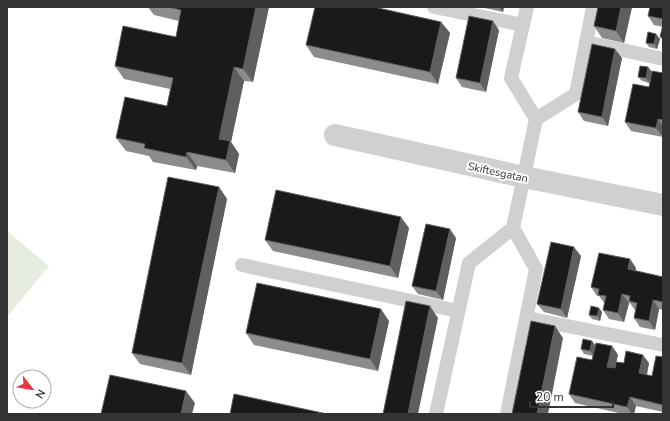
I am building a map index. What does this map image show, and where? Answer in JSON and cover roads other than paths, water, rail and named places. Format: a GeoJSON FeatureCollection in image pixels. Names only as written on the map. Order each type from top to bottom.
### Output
{"type":"FeatureCollection","features":[{"type":"Feature","properties":{"kind":"street","name":"Skiftesgatan"},"geometry":{"type":"LineString","coordinates":[[335,135],[524,177],[663,205]]}},
{"type":"Feature","properties":{"kind":"lane"},"geometry":{"type":"LineString","coordinates":[[434,7],[523,25]]}},
{"type":"Feature","properties":{"kind":"lane"},"geometry":{"type":"LineString","coordinates":[[436,414],[469,263],[513,228],[536,119],[511,78],[526,7]]}},
{"type":"Feature","properties":{"kind":"lane"},"geometry":{"type":"LineString","coordinates":[[536,119],[576,94],[593,7]]}},
{"type":"Feature","properties":{"kind":"lane"},"geometry":{"type":"LineString","coordinates":[[586,42],[663,59]]}},
{"type":"Feature","properties":{"kind":"lane"},"geometry":{"type":"LineString","coordinates":[[507,414],[536,269],[513,228]]}},
{"type":"Feature","properties":{"kind":"lane"},"geometry":{"type":"LineString","coordinates":[[242,266],[458,312]]}},
{"type":"Feature","properties":{"kind":"lane"},"geometry":{"type":"LineString","coordinates":[[527,318],[663,345]]}}]}
